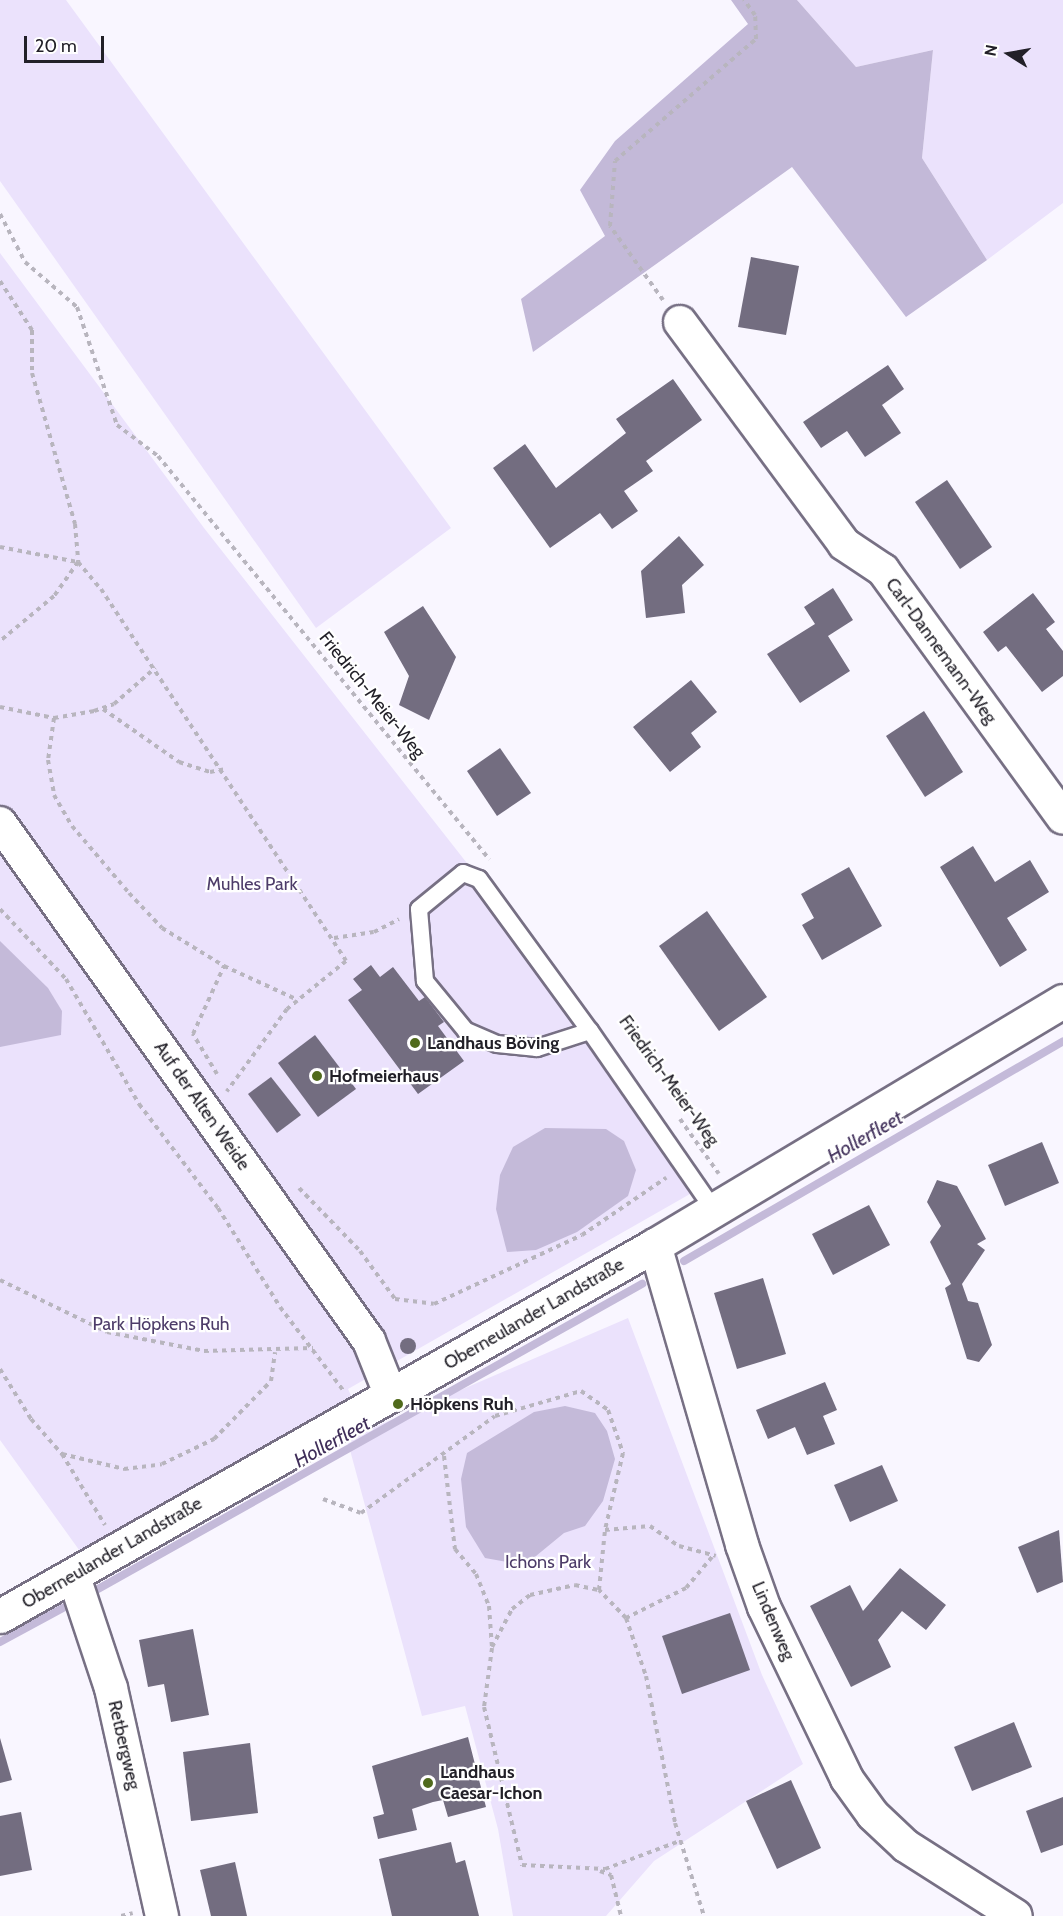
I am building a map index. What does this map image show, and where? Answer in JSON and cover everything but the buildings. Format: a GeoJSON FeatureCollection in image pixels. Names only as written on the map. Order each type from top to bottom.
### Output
{"type":"FeatureCollection","features":[{"type":"Feature","properties":{"kind":"street","name":"Carl-Dannemann-Weg"},"geometry":{"type":"LineString","coordinates":[[680,322],[844,544],[883,570],[1063,818]]}},
{"type":"Feature","properties":{"kind":"street","name":"Auf der Alten Weide"},"geometry":{"type":"LineString","coordinates":[[0,823],[369,1341],[391,1396]]}},
{"type":"Feature","properties":{"kind":"street","name":"Oberneulander Landstraße"},"geometry":{"type":"LineString","coordinates":[[0,1616],[74,1577],[655,1245],[1063,1001]]}},
{"type":"Feature","properties":{"kind":"street","name":"Lindenweg"},"geometry":{"type":"LineString","coordinates":[[655,1245],[742,1545],[796,1675],[847,1779],[866,1806],[906,1846],[1016,1916]]}},
{"type":"Feature","properties":{"kind":"street","name":"Retbergweg"},"geometry":{"type":"LineString","coordinates":[[74,1577],[111,1688],[162,1916]]}},
{"type":"Feature","properties":{"kind":"lane"},"geometry":{"type":"LineString","coordinates":[[590,1031],[537,1048],[497,1044],[466,1031],[425,981],[419,909],[463,873],[479,879],[590,1031],[684,1166],[724,1204]]}},
{"type":"Feature","properties":{"kind":"path"},"geometry":{"type":"LineString","coordinates":[[680,322],[609,226],[615,161],[756,39],[755,15],[744,0]]}},
{"type":"Feature","properties":{"kind":"path","name":"Friedrich-Meier-Weg"},"geometry":{"type":"LineString","coordinates":[[0,214],[25,262],[77,307],[117,425],[158,456],[492,863]]}},
{"type":"Feature","properties":{"kind":"path"},"geometry":{"type":"LineString","coordinates":[[0,285],[8,291],[32,330],[32,373],[75,524],[78,562],[225,769],[334,938],[346,961],[298,1000],[227,1090]]}},
{"type":"Feature","properties":{"kind":"path"},"geometry":{"type":"LineString","coordinates":[[0,547],[78,562]]}},
{"type":"Feature","properties":{"kind":"path"},"geometry":{"type":"LineString","coordinates":[[0,641],[54,596],[78,562]]}},
{"type":"Feature","properties":{"kind":"path"},"geometry":{"type":"LineString","coordinates":[[0,707],[54,718],[102,708],[154,668]]}},
{"type":"Feature","properties":{"kind":"path"},"geometry":{"type":"LineString","coordinates":[[102,708],[179,762],[210,772],[225,769]]}},
{"type":"Feature","properties":{"kind":"path"},"geometry":{"type":"LineString","coordinates":[[54,718],[48,760],[54,795],[72,826],[162,928],[225,966],[298,1000]]}},
{"type":"Feature","properties":{"kind":"path"},"geometry":{"type":"LineString","coordinates":[[0,909],[66,979],[139,1104],[218,1208],[280,1307],[313,1348],[356,1414]]}},
{"type":"Feature","properties":{"kind":"path"},"geometry":{"type":"LineString","coordinates":[[334,938],[374,932],[419,909]]}},
{"type":"Feature","properties":{"kind":"path"},"geometry":{"type":"LineString","coordinates":[[225,966],[193,1034],[234,1100]]}},
{"type":"Feature","properties":{"kind":"path","name":"Friedrich-Meier-Weg"},"geometry":{"type":"LineString","coordinates":[[677,1115],[724,1204]]}},
{"type":"Feature","properties":{"kind":"path"},"geometry":{"type":"LineString","coordinates":[[297,1185],[360,1251],[395,1299],[434,1304],[582,1235],[684,1166]]}},
{"type":"Feature","properties":{"kind":"path"},"geometry":{"type":"LineString","coordinates":[[0,1280],[107,1332],[204,1351],[275,1353],[313,1348]]}},
{"type":"Feature","properties":{"kind":"path"},"geometry":{"type":"LineString","coordinates":[[62,1454],[124,1469],[162,1464],[214,1439],[248,1411],[271,1381],[275,1353]]}},
{"type":"Feature","properties":{"kind":"path"},"geometry":{"type":"LineString","coordinates":[[0,1369],[31,1419],[62,1454],[121,1550]]}},
{"type":"Feature","properties":{"kind":"path"},"geometry":{"type":"LineString","coordinates":[[323,1499],[361,1512],[444,1456],[495,1416],[581,1391],[608,1410],[623,1453],[605,1530],[599,1590]]}},
{"type":"Feature","properties":{"kind":"path"},"geometry":{"type":"LineString","coordinates":[[444,1456],[455,1549],[476,1574],[489,1606],[492,1648],[484,1707],[522,1865],[597,1869],[633,1863],[680,1840]]}},
{"type":"Feature","properties":{"kind":"path"},"geometry":{"type":"LineString","coordinates":[[605,1530],[650,1526],[679,1546],[712,1557]]}},
{"type":"Feature","properties":{"kind":"path"},"geometry":{"type":"LineString","coordinates":[[626,1618],[686,1588],[712,1557],[742,1545]]}},
{"type":"Feature","properties":{"kind":"path"},"geometry":{"type":"LineString","coordinates":[[492,1648],[512,1609],[530,1595],[575,1585],[599,1590],[626,1618],[646,1676],[680,1840],[704,1916]]}},
{"type":"Feature","properties":{"kind":"path"},"geometry":{"type":"LineString","coordinates":[[597,1869],[611,1875],[621,1916]]}},
{"type":"Feature","properties":{"kind":"green space"},"geometry":{"type":"Polygon","coordinates":[[[0,0],[66,0],[451,528],[316,628],[0,181],[0,0]]]}},
{"type":"Feature","properties":{"kind":"green space"},"geometry":{"type":"Polygon","coordinates":[[[797,0],[1063,0],[1063,203],[987,260],[922,158],[933,50],[856,67],[797,0]]]}},
{"type":"Feature","properties":{"kind":"green space","name":"Muhles Park"},"geometry":{"type":"Polygon","coordinates":[[[0,253],[204,528],[550,969],[704,1186],[348,1389],[353,1400],[82,1554],[0,1440],[0,253]]]}},
{"type":"Feature","properties":{"kind":"green space","name":"Ichons Park"},"geometry":{"type":"Polygon","coordinates":[[[628,1318],[762,1675],[803,1764],[654,1861],[606,1916],[513,1916],[498,1829],[465,1706],[422,1716],[347,1439],[628,1318]]]}},
{"type":"Feature","properties":{"kind":"shaded area"},"geometry":{"type":"Polygon","coordinates":[[[731,0],[797,0],[856,67],[933,50],[922,158],[987,260],[906,317],[792,167],[533,352],[521,299],[605,236],[580,190],[615,141],[748,24],[731,0]]]}},
{"type":"Feature","properties":{"kind":"shaded area"},"geometry":{"type":"Polygon","coordinates":[[[0,941],[48,988],[62,1011],[61,1035],[0,1047],[0,941]]]}},
{"type":"Feature","properties":{"kind":"shaded area"},"geometry":{"type":"Polygon","coordinates":[[[545,1128],[606,1129],[624,1141],[636,1170],[628,1196],[577,1232],[536,1250],[507,1252],[496,1209],[500,1175],[513,1147],[545,1128]]]}},
{"type":"Feature","properties":{"kind":"shaded area"},"geometry":{"type":"Polygon","coordinates":[[[565,1406],[595,1413],[607,1431],[615,1459],[603,1501],[585,1526],[564,1533],[536,1556],[518,1564],[485,1558],[466,1527],[461,1479],[467,1453],[534,1412],[565,1406]]]}},
{"type":"Feature","properties":{"kind":"waterway","name":"Hollerfleet"},"geometry":{"type":"LineString","coordinates":[[684,1261],[1063,1041]]}},
{"type":"Feature","properties":{"kind":"waterway","name":"Hollerfleet"},"geometry":{"type":"LineString","coordinates":[[98,1589],[642,1284]]}},
{"type":"Feature","properties":{"kind":"waterway","name":"Hollerfleet"},"geometry":{"type":"LineString","coordinates":[[0,1642],[63,1608]]}},
{"type":"Feature","properties":{"kind":"place","name":"Landhaus Böving"},"geometry":{"type":"Point","coordinates":[415,1043]}},
{"type":"Feature","properties":{"kind":"place","name":"Hofmeierhaus"},"geometry":{"type":"Point","coordinates":[317,1076]}},
{"type":"Feature","properties":{"kind":"place","name":"Höpkens Ruh"},"geometry":{"type":"Point","coordinates":[398,1404]}},
{"type":"Feature","properties":{"kind":"place","name":"Landhaus Caesar-Ichon"},"geometry":{"type":"Point","coordinates":[428,1783]}},
{"type":"Feature","properties":{"kind":"park label","name":"Park Höpkens Ruh"},"geometry":{"type":"Point","coordinates":[161,1324]}}]}
